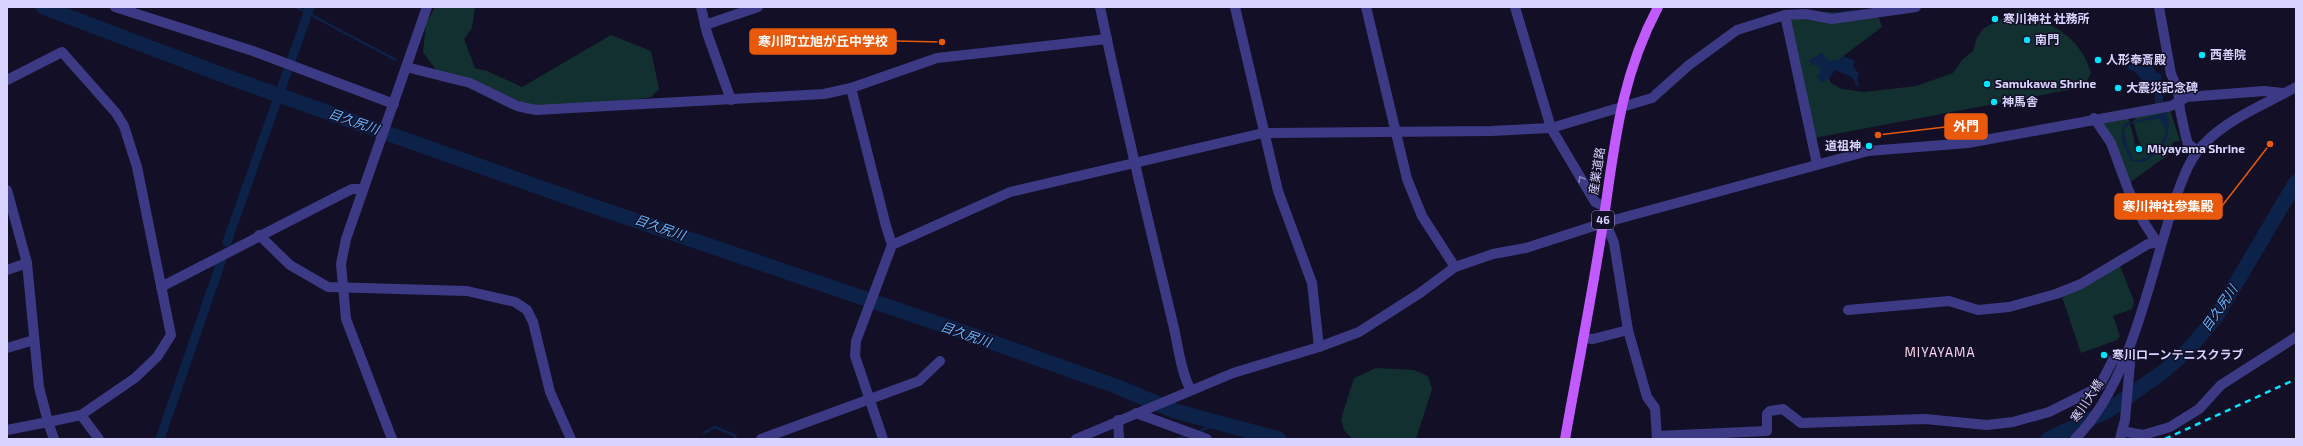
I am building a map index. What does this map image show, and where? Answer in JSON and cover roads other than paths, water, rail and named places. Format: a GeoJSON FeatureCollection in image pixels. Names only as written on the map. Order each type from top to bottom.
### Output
{"type":"FeatureCollection","features":[{"type":"Feature","properties":{"kind":"main road","name":"産業道路"},"geometry":{"type":"LineString","coordinates":[[1565,439],[1603,223],[1620,108],[1636,53],[1658,7]]}},
{"type":"Feature","properties":{"kind":"street"},"geometry":{"type":"LineString","coordinates":[[116,7],[329,79],[393,106]]}},
{"type":"Feature","properties":{"kind":"street"},"geometry":{"type":"LineString","coordinates":[[392,439],[346,319],[341,264],[346,239],[427,7]]}},
{"type":"Feature","properties":{"kind":"street"},"geometry":{"type":"LineString","coordinates":[[700,7],[731,100]]}},
{"type":"Feature","properties":{"kind":"street"},"geometry":{"type":"LineString","coordinates":[[705,25],[758,7]]}},
{"type":"Feature","properties":{"kind":"street"},"geometry":{"type":"LineString","coordinates":[[1100,7],[1179,345],[1186,391]]}},
{"type":"Feature","properties":{"kind":"street"},"geometry":{"type":"LineString","coordinates":[[1235,7],[1282,206],[1312,283],[1319,347]]}},
{"type":"Feature","properties":{"kind":"street"},"geometry":{"type":"LineString","coordinates":[[1366,7],[1407,179],[1422,216],[1454,267]]}},
{"type":"Feature","properties":{"kind":"street"},"geometry":{"type":"LineString","coordinates":[[1515,7],[1551,128],[1595,202],[1605,207]]}},
{"type":"Feature","properties":{"kind":"street"},"geometry":{"type":"LineString","coordinates":[[892,245],[1010,192],[1136,164],[1264,133],[1396,130],[1491,131],[1551,128],[1652,98],[1689,64],[1737,30],[1786,15],[1806,14],[1832,19],[1916,7]]}},
{"type":"Feature","properties":{"kind":"street"},"geometry":{"type":"LineString","coordinates":[[2159,7],[2171,74],[2178,88],[2179,101],[2188,144],[2198,151]]}},
{"type":"Feature","properties":{"kind":"street"},"geometry":{"type":"LineString","coordinates":[[1786,15],[1817,164]]}},
{"type":"Feature","properties":{"kind":"street"},"geometry":{"type":"LineString","coordinates":[[406,67],[470,83],[516,106],[536,110],[824,94],[851,88],[937,58],[1107,40]]}},
{"type":"Feature","properties":{"kind":"street"},"geometry":{"type":"LineString","coordinates":[[7,80],[62,52],[116,113],[124,126],[137,167],[160,287],[171,335],[167,344],[157,358],[135,378],[81,415],[7,430]]}},
{"type":"Feature","properties":{"kind":"street"},"geometry":{"type":"LineString","coordinates":[[2296,87],[2283,93],[2223,129],[2205,142],[2184,174],[2158,242],[2132,340],[2125,420],[2121,435],[2143,435],[2170,428],[2199,409],[2220,385],[2296,337]]}},
{"type":"Feature","properties":{"kind":"street"},"geometry":{"type":"LineString","coordinates":[[851,88],[892,245],[856,341],[855,356],[883,439]]}},
{"type":"Feature","properties":{"kind":"street"},"geometry":{"type":"LineString","coordinates":[[1076,439],[1186,391],[1233,373],[1319,347],[1359,332],[1380,321],[1454,267],[1493,254],[1526,248],[1603,223],[1749,185],[1817,164],[1868,151],[1968,143],[2094,118],[2171,106],[2187,97],[2264,91],[2283,93]]}},
{"type":"Feature","properties":{"kind":"street"},"geometry":{"type":"LineString","coordinates":[[2094,118],[2111,143],[2142,221],[2158,242]]}},
{"type":"Feature","properties":{"kind":"street"},"geometry":{"type":"LineString","coordinates":[[160,287],[352,189],[363,189]]}},
{"type":"Feature","properties":{"kind":"street"},"geometry":{"type":"LineString","coordinates":[[7,190],[11,218],[26,263],[39,387],[54,439]]}},
{"type":"Feature","properties":{"kind":"street"},"geometry":{"type":"LineString","coordinates":[[1603,223],[1610,233],[1614,243],[1628,330],[1647,397],[1654,408],[1657,437],[1767,430],[1767,414],[1770,411],[1783,410],[1801,423],[1925,420],[1965,425],[2001,424],[2033,418],[2077,399],[2100,385],[2113,360],[2127,356]]}},
{"type":"Feature","properties":{"kind":"street"},"geometry":{"type":"LineString","coordinates":[[260,235],[290,265],[328,287],[467,291],[515,302],[527,310],[533,322],[550,392],[571,439]]}},
{"type":"Feature","properties":{"kind":"street"},"geometry":{"type":"LineString","coordinates":[[1848,310],[1949,301],[1978,310],[2009,308],[2056,294],[2081,284],[2148,244],[2158,242]]}},
{"type":"Feature","properties":{"kind":"street"},"geometry":{"type":"LineString","coordinates":[[7,270],[26,263]]}},
{"type":"Feature","properties":{"kind":"street"},"geometry":{"type":"LineString","coordinates":[[1583,338],[1593,339],[1628,330]]}},
{"type":"Feature","properties":{"kind":"street"},"geometry":{"type":"LineString","coordinates":[[7,348],[34,340]]}},
{"type":"Feature","properties":{"kind":"street","name":"寒川大橋"},"geometry":{"type":"LineString","coordinates":[[2075,439],[2095,415],[2118,375],[2127,356],[2132,340]]}},
{"type":"Feature","properties":{"kind":"street"},"geometry":{"type":"LineString","coordinates":[[761,439],[919,381],[940,361]]}},
{"type":"Feature","properties":{"kind":"street"},"geometry":{"type":"LineString","coordinates":[[1138,412],[1207,439]]}},
{"type":"Feature","properties":{"kind":"street"},"geometry":{"type":"LineString","coordinates":[[81,415],[99,439]]}},
{"type":"Feature","properties":{"kind":"street"},"geometry":{"type":"LineString","coordinates":[[1118,420],[1119,439]]}},
{"type":"Feature","properties":{"kind":"water"},"geometry":{"type":"Polygon","coordinates":[[[1821,52],[1829,61],[1841,60],[1841,55],[1855,61],[1853,66],[1859,74],[1857,80],[1859,85],[1857,87],[1852,77],[1835,70],[1828,80],[1822,82],[1816,77],[1820,74],[1820,68],[1817,65],[1812,65],[1808,60],[1816,57],[1821,52]]]}},
{"type":"Feature","properties":{"kind":"water"},"geometry":{"type":"Polygon","coordinates":[[[2130,64],[2146,67],[2152,64],[2156,73],[2161,74],[2161,80],[2164,84],[2163,102],[2155,103],[2154,82],[2145,84],[2135,72],[2127,69],[2130,64]]]}},
{"type":"Feature","properties":{"kind":"water"},"geometry":{"type":"Polygon","coordinates":[[[2167,112],[2168,129],[2165,142],[2157,153],[2143,162],[2131,161],[2122,141],[2123,125],[2167,112]],[[2159,118],[2130,124],[2124,129],[2127,146],[2134,160],[2145,158],[2156,151],[2160,146],[2165,134],[2165,129],[2159,118]]]}},
{"type":"Feature","properties":{"kind":"waterway","name":"目久尻川"},"geometry":{"type":"LineString","coordinates":[[43,7],[236,80],[587,204],[963,332],[1118,387],[1175,411],[1279,439]]}},
{"type":"Feature","properties":{"kind":"waterway"},"geometry":{"type":"LineString","coordinates":[[296,7],[396,60]]}},
{"type":"Feature","properties":{"kind":"waterway"},"geometry":{"type":"LineString","coordinates":[[227,242],[310,7]]}},
{"type":"Feature","properties":{"kind":"waterway"},"geometry":{"type":"LineString","coordinates":[[1831,14],[1854,11]]}},
{"type":"Feature","properties":{"kind":"waterway","name":"目久尻川"},"geometry":{"type":"LineString","coordinates":[[2048,439],[2106,412],[2163,372],[2190,348],[2216,317],[2296,182]]}},
{"type":"Feature","properties":{"kind":"waterway"},"geometry":{"type":"LineString","coordinates":[[160,439],[222,259]]}},
{"type":"Feature","properties":{"kind":"waterway"},"geometry":{"type":"LineString","coordinates":[[1197,432],[1221,423]]}},
{"type":"Feature","properties":{"kind":"waterway"},"geometry":{"type":"LineString","coordinates":[[704,433],[715,427],[734,435],[737,439]]}},
{"type":"Feature","properties":{"kind":"waterway"},"geometry":{"type":"LineString","coordinates":[[1177,439],[1188,435]]}},
{"type":"Feature","properties":{"kind":"railway"},"geometry":{"type":"LineString","coordinates":[[2165,439],[2296,379]]}},
{"type":"Feature","properties":{"kind":"place","name":"寒川神社 社務所"},"geometry":{"type":"Point","coordinates":[1995,19]}},
{"type":"Feature","properties":{"kind":"place","name":"南門"},"geometry":{"type":"Point","coordinates":[2027,40]}},
{"type":"Feature","properties":{"kind":"place","name":"寒川町立旭が丘中学校"},"geometry":{"type":"Point","coordinates":[942,42]}},
{"type":"Feature","properties":{"kind":"place","name":"西善院"},"geometry":{"type":"Point","coordinates":[2202,55]}},
{"type":"Feature","properties":{"kind":"place","name":"人形奉斎殿"},"geometry":{"type":"Point","coordinates":[2098,60]}},
{"type":"Feature","properties":{"kind":"place","name":"Samukawa Shrine"},"geometry":{"type":"Point","coordinates":[1987,84]}},
{"type":"Feature","properties":{"kind":"place","name":"大震災記念碑"},"geometry":{"type":"Point","coordinates":[2118,88]}},
{"type":"Feature","properties":{"kind":"place","name":"神馬舎"},"geometry":{"type":"Point","coordinates":[1994,102]}},
{"type":"Feature","properties":{"kind":"place","name":"外門"},"geometry":{"type":"Point","coordinates":[1878,135]}},
{"type":"Feature","properties":{"kind":"place","name":"寒川神社参集殿"},"geometry":{"type":"Point","coordinates":[2270,144]}},
{"type":"Feature","properties":{"kind":"place","name":"道祖神"},"geometry":{"type":"Point","coordinates":[1869,146]}},
{"type":"Feature","properties":{"kind":"place","name":"Miyayama Shrine"},"geometry":{"type":"Point","coordinates":[2139,149]}},
{"type":"Feature","properties":{"kind":"place","name":"寒川ローンテニスクラブ"},"geometry":{"type":"Point","coordinates":[2104,355]}},
{"type":"Feature","properties":{"kind":"district","name":"MIYAYAMA"},"geometry":{"type":"Point","coordinates":[1940,352]}}]}
